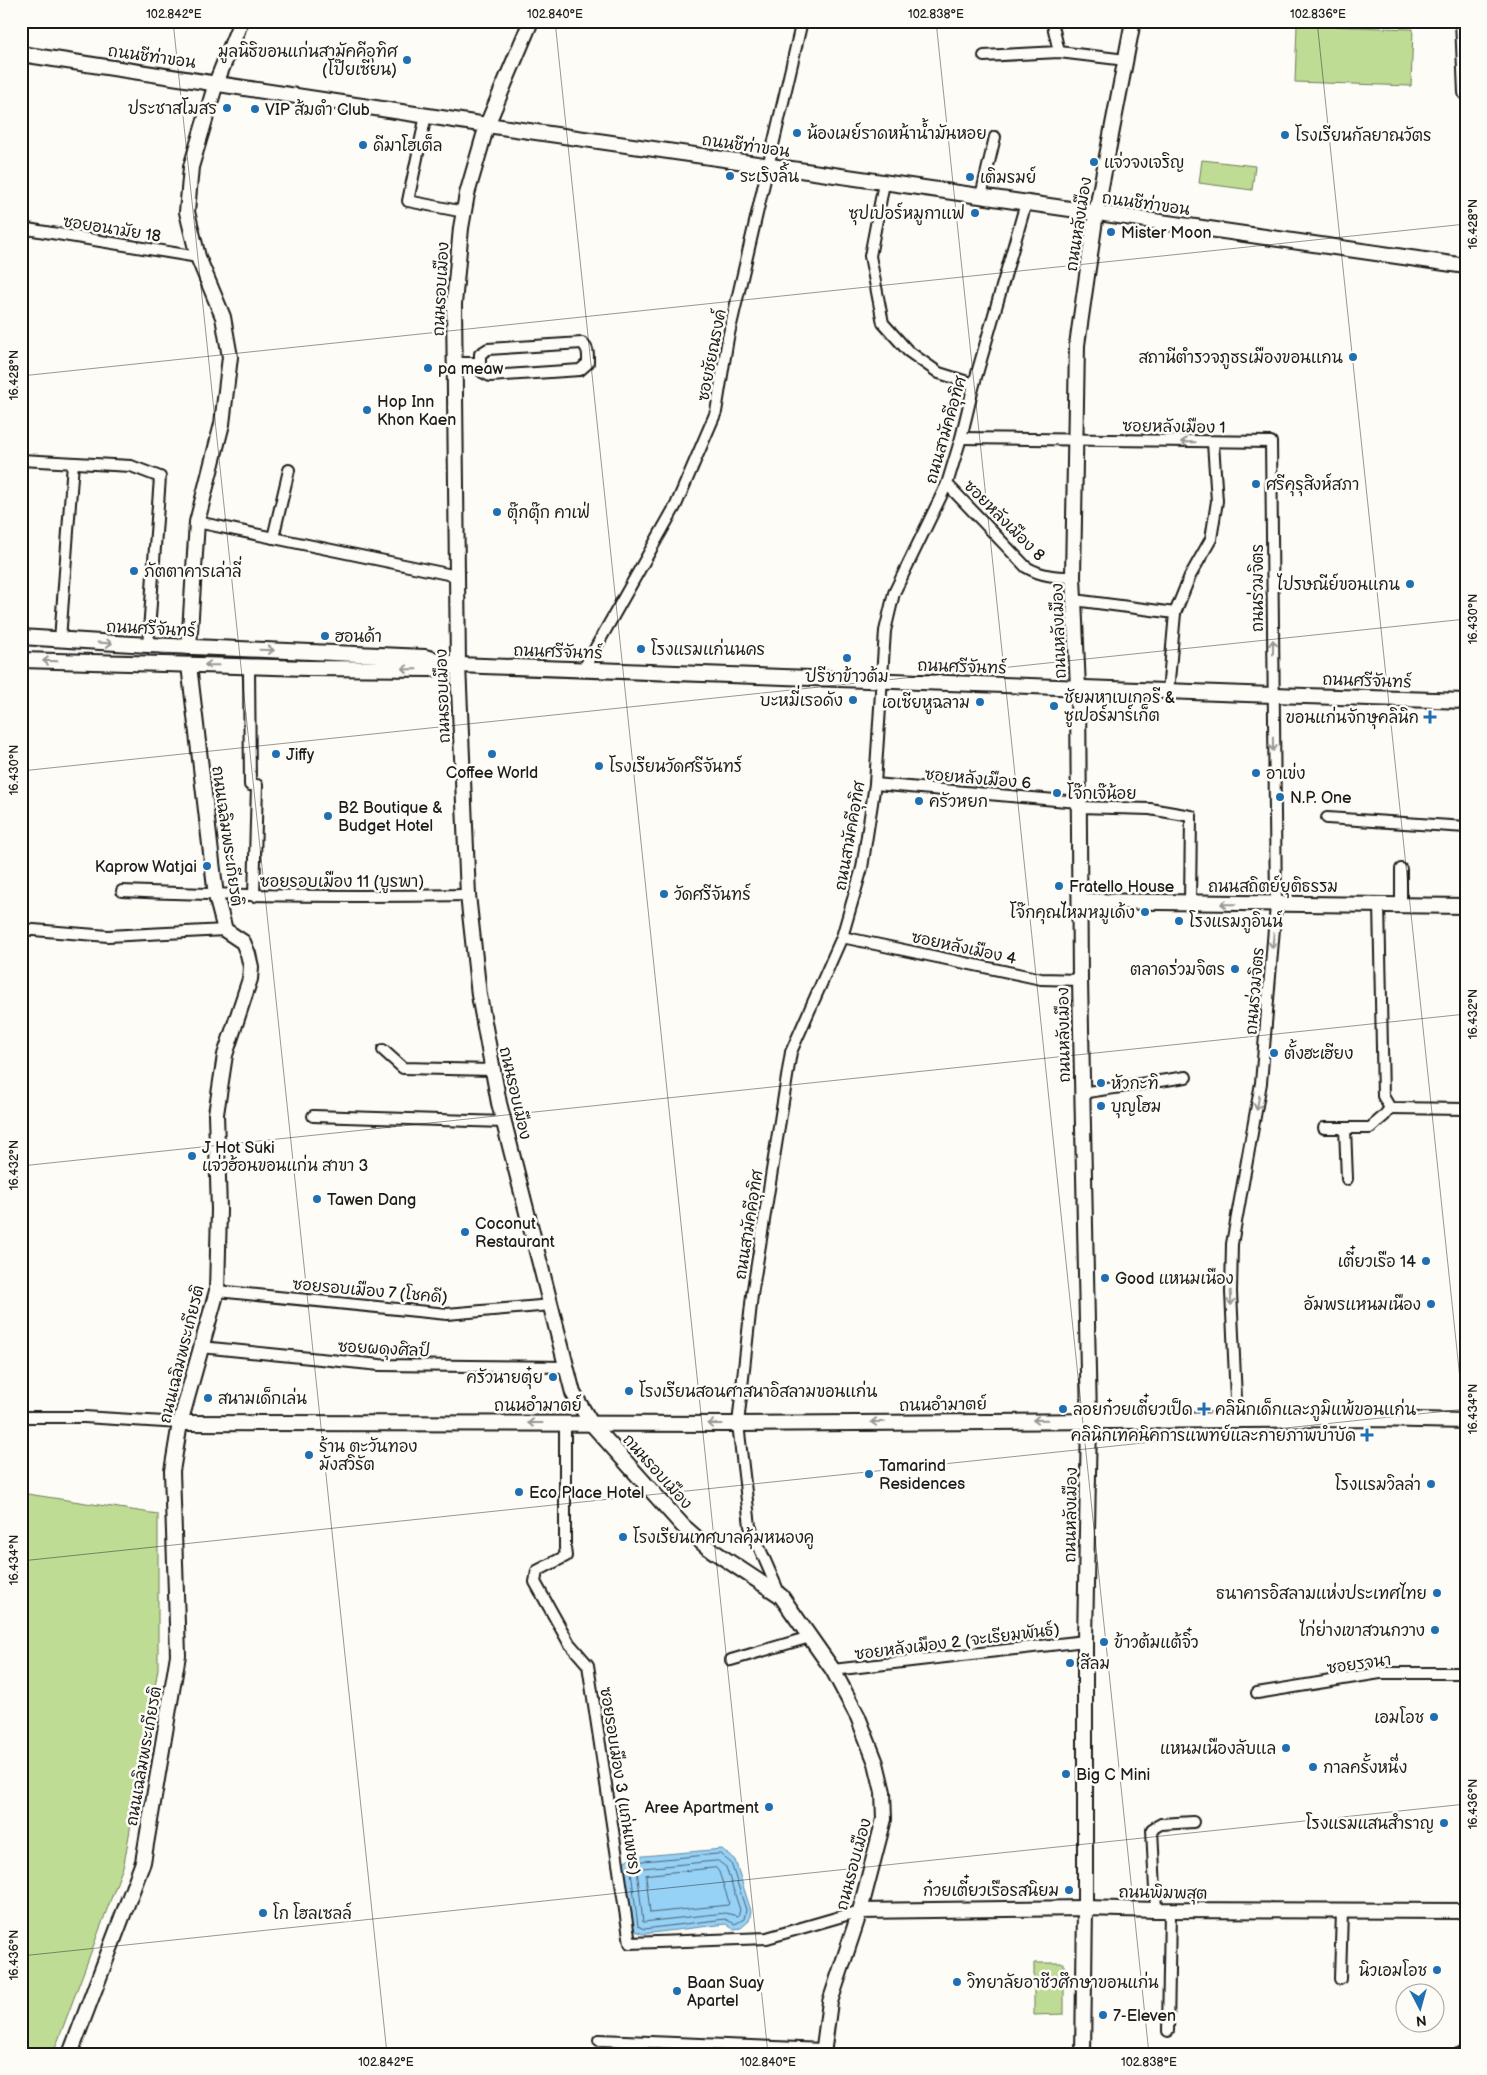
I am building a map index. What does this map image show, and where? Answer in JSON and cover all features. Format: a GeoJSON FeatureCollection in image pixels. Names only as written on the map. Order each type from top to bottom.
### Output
{"type":"FeatureCollection","features":[{"type":"Feature","properties":{"kind":"street"},"geometry":{"type":"LineString","coordinates":[[189,647],[196,522],[222,424],[230,357],[223,317],[198,257],[187,212],[191,167],[216,83],[241,21]]}},
{"type":"Feature","properties":{"kind":"street","name":"ถนนรอบเมือง"},"geometry":{"type":"LineString","coordinates":[[531,21],[487,125],[467,194],[454,304],[458,665],[468,895],[478,995],[504,1122],[573,1392],[591,1423],[683,1526],[707,1547],[781,1596],[833,1670],[858,1716],[877,1768],[883,1792],[884,1819],[860,1911],[830,2002],[823,2051]]}},
{"type":"Feature","properties":{"kind":"street","name":"ซอยชัยณรงค์"},"geometry":{"type":"LineString","coordinates":[[583,670],[676,505],[716,412],[728,338],[770,167],[802,21]]}},
{"type":"Feature","properties":{"kind":"street"},"geometry":{"type":"LineString","coordinates":[[1052,21],[1059,52]]}},
{"type":"Feature","properties":{"kind":"street","name":"ถนนหลังเมือง"},"geometry":{"type":"LineString","coordinates":[[1083,2054],[1086,1908],[1084,1641],[1089,1420],[1081,1093],[1078,688],[1073,578],[1077,345],[1096,214],[1133,21]]}},
{"type":"Feature","properties":{"kind":"street"},"geometry":{"type":"LineString","coordinates":[[1463,21],[1466,93]]}},
{"type":"Feature","properties":{"kind":"street"},"geometry":{"type":"LineString","coordinates":[[984,56],[1059,52],[1126,60]]}},
{"type":"Feature","properties":{"kind":"street","name":"ถนนชีท่าขอน"},"geometry":{"type":"LineString","coordinates":[[21,54],[770,167],[1466,266]]}},
{"type":"Feature","properties":{"kind":"street"},"geometry":{"type":"LineString","coordinates":[[426,115],[408,201],[464,212]]}},
{"type":"Feature","properties":{"kind":"street"},"geometry":{"type":"LineString","coordinates":[[981,196],[996,137]]}},
{"type":"Feature","properties":{"kind":"street"},"geometry":{"type":"LineString","coordinates":[[884,183],[870,256],[883,323],[908,351],[939,373],[974,384]]}},
{"type":"Feature","properties":{"kind":"street","name":"ถนนสามัคคีอุทิศ"},"geometry":{"type":"LineString","coordinates":[[781,1596],[750,1526],[738,1424],[752,1295],[791,1052],[842,937],[862,868],[875,784],[885,631],[894,593],[947,484],[962,438],[974,384],[1026,203]]}},
{"type":"Feature","properties":{"kind":"street","name":"ซอยอนามัย 18"},"geometry":{"type":"LineString","coordinates":[[21,228],[198,257]]}},
{"type":"Feature","properties":{"kind":"street"},"geometry":{"type":"LineString","coordinates":[[582,343],[587,348],[588,354],[588,363],[580,370],[490,376],[482,372],[480,363],[480,354],[488,349],[582,343]]}},
{"type":"Feature","properties":{"kind":"street"},"geometry":{"type":"LineString","coordinates":[[454,363],[480,363]]}},
{"type":"Feature","properties":{"kind":"street","name":"ซอยหลังเมือง 1"},"geometry":{"type":"LineString","coordinates":[[962,438],[1213,443],[1272,442]]}},
{"type":"Feature","properties":{"kind":"street","name":"ถนนร่วมจิตร"},"geometry":{"type":"LineString","coordinates":[[1237,1420],[1231,1292],[1232,1244],[1262,1083],[1276,904],[1272,442]]}},
{"type":"Feature","properties":{"kind":"street"},"geometry":{"type":"LineString","coordinates":[[1168,692],[1175,613],[1190,576],[1211,539],[1217,501],[1213,443]]}},
{"type":"Feature","properties":{"kind":"street"},"geometry":{"type":"LineString","coordinates":[[21,460],[131,466],[160,477],[148,645]]}},
{"type":"Feature","properties":{"kind":"street"},"geometry":{"type":"LineString","coordinates":[[60,640],[73,462]]}},
{"type":"Feature","properties":{"kind":"street"},"geometry":{"type":"LineString","coordinates":[[273,538],[289,470]]}},
{"type":"Feature","properties":{"kind":"street","name":"ซอยหลังเมือง 8"},"geometry":{"type":"LineString","coordinates":[[947,484],[1026,567],[1038,574],[1058,578],[1073,578]]}},
{"type":"Feature","properties":{"kind":"street"},"geometry":{"type":"LineString","coordinates":[[196,522],[457,576]]}},
{"type":"Feature","properties":{"kind":"street"},"geometry":{"type":"LineString","coordinates":[[1074,600],[1175,613]]}},
{"type":"Feature","properties":{"kind":"street","name":"ถนนศรีจันทร์"},"geometry":{"type":"LineString","coordinates":[[21,637],[148,645],[425,657],[458,665]]}},
{"type":"Feature","properties":{"kind":"street"},"geometry":{"type":"LineString","coordinates":[[82,662],[83,641]]}},
{"type":"Feature","properties":{"kind":"street","name":"ถนนศรีจันทร์"},"geometry":{"type":"LineString","coordinates":[[21,660],[430,669],[458,665],[1168,692],[1466,700]]}},
{"type":"Feature","properties":{"kind":"street","name":"ถนนเฉลิมพระเกียรติ"},"geometry":{"type":"LineString","coordinates":[[70,2054],[143,1862],[178,1655],[172,1471],[180,1423],[217,1291],[219,1210],[216,1114],[225,1055],[247,994],[252,967],[243,942],[225,930],[216,896],[189,665]]}},
{"type":"Feature","properties":{"kind":"street"},"geometry":{"type":"LineString","coordinates":[[249,666],[250,785],[258,785],[254,896]]}},
{"type":"Feature","properties":{"kind":"street","name":"ซอยหลังเมือง 6"},"geometry":{"type":"LineString","coordinates":[[875,784],[1078,804],[1150,809],[1191,816],[1190,903]]}},
{"type":"Feature","properties":{"kind":"street"},"geometry":{"type":"LineString","coordinates":[[1327,818],[1466,827]]}},
{"type":"Feature","properties":{"kind":"street"},"geometry":{"type":"LineString","coordinates":[[1401,869],[1402,905]]}},
{"type":"Feature","properties":{"kind":"street","name":"ซอยรอบเมือง 11 (บูรพา)"},"geometry":{"type":"LineString","coordinates":[[122,891],[216,896],[468,895]]}},
{"type":"Feature","properties":{"kind":"street","name":"ถนนสถิตย์ยุติธรรม"},"geometry":{"type":"LineString","coordinates":[[1080,901],[1466,906]]}},
{"type":"Feature","properties":{"kind":"street"},"geometry":{"type":"LineString","coordinates":[[1378,904],[1383,1096],[1390,1108]]}},
{"type":"Feature","properties":{"kind":"street"},"geometry":{"type":"LineString","coordinates":[[21,929],[108,936],[225,930]]}},
{"type":"Feature","properties":{"kind":"street","name":"ซอยหลังเมือง 4"},"geometry":{"type":"LineString","coordinates":[[842,937],[1041,979],[1080,980]]}},
{"type":"Feature","properties":{"kind":"street"},"geometry":{"type":"LineString","coordinates":[[382,1050],[402,1068],[492,1070]]}},
{"type":"Feature","properties":{"kind":"street"},"geometry":{"type":"LineString","coordinates":[[1081,1093],[1186,1077]]}},
{"type":"Feature","properties":{"kind":"street"},"geometry":{"type":"LineString","coordinates":[[1390,1108],[1466,1109]]}},
{"type":"Feature","properties":{"kind":"street"},"geometry":{"type":"LineString","coordinates":[[1324,1128],[1370,1128],[1390,1108]]}},
{"type":"Feature","properties":{"kind":"street"},"geometry":{"type":"LineString","coordinates":[[313,1116],[504,1122]]}},
{"type":"Feature","properties":{"kind":"street"},"geometry":{"type":"LineString","coordinates":[[1345,1128],[1347,1179]]}},
{"type":"Feature","properties":{"kind":"street","name":"ซอยรอบเมือง 7 (โชคดี)"},"geometry":{"type":"LineString","coordinates":[[217,1291],[447,1314],[551,1305]]}},
{"type":"Feature","properties":{"kind":"street","name":"ซอยผดุงศิลป์"},"geometry":{"type":"LineString","coordinates":[[201,1347],[380,1365],[567,1367]]}},
{"type":"Feature","properties":{"kind":"street"},"geometry":{"type":"LineString","coordinates":[[21,1417],[84,1417],[180,1423]]}},
{"type":"Feature","properties":{"kind":"street","name":"ถนนอำมาตย์"},"geometry":{"type":"LineString","coordinates":[[180,1423],[738,1424],[1089,1420],[1466,1421]]}},
{"type":"Feature","properties":{"kind":"street","name":"ซอยรอบเมือง 3 (แก่นเพชร)"},"geometry":{"type":"LineString","coordinates":[[565,1423],[566,1556],[537,1571],[535,1582],[569,1643],[588,1665],[630,1943],[767,1938],[860,1911]]}},
{"type":"Feature","properties":{"kind":"street"},"geometry":{"type":"LineString","coordinates":[[731,1660],[810,1638]]}},
{"type":"Feature","properties":{"kind":"street","name":"ซอยหลังเมือง 2 (จะเรียมพันธ์)"},"geometry":{"type":"LineString","coordinates":[[833,1670],[1084,1641]]}},
{"type":"Feature","properties":{"kind":"street","name":"ซอยรจนา"},"geometry":{"type":"LineString","coordinates":[[1257,1693],[1380,1673],[1466,1673]]}},
{"type":"Feature","properties":{"kind":"street"},"geometry":{"type":"LineString","coordinates":[[1156,1910],[1152,1829],[1161,1824],[1193,1822]]}},
{"type":"Feature","properties":{"kind":"street","name":"ถนนพิมพสุต"},"geometry":{"type":"LineString","coordinates":[[860,1911],[1086,1908],[1466,1911]]}},
{"type":"Feature","properties":{"kind":"street"},"geometry":{"type":"LineString","coordinates":[[1168,2031],[1170,1910]]}},
{"type":"Feature","properties":{"kind":"street"},"geometry":{"type":"LineString","coordinates":[[1340,1979],[1342,1911]]}},
{"type":"Feature","properties":{"kind":"street"},"geometry":{"type":"LineString","coordinates":[[599,2040],[823,2051]]}},
{"type":"Feature","properties":{"kind":"street"},"geometry":{"type":"LineString","coordinates":[[1458,2054],[1466,2053]]}},
{"type":"Feature","properties":{"kind":"green space"},"geometry":{"type":"Polygon","coordinates":[[[1297,25],[1413,29],[1411,86],[1295,82],[1297,25]]]}},
{"type":"Feature","properties":{"kind":"green space"},"geometry":{"type":"Polygon","coordinates":[[[1202,160],[1255,166],[1252,190],[1199,183],[1202,160]]]}},
{"type":"Feature","properties":{"kind":"green space"},"geometry":{"type":"Polygon","coordinates":[[[21,1493],[158,1514],[158,1669],[124,1864],[53,2054],[21,2054],[21,1493]]]}},
{"type":"Feature","properties":{"kind":"green space"},"geometry":{"type":"Polygon","coordinates":[[[1034,1963],[1064,1963],[1064,2014],[1034,2015],[1034,1963]]]}},
{"type":"Feature","properties":{"kind":"water"},"geometry":{"type":"Polygon","coordinates":[[[722,1849],[735,1860],[751,1911],[749,1921],[741,1928],[733,1929],[726,1924],[643,1934],[633,1930],[623,1862],[632,1857],[722,1849]]]}},
{"type":"Feature","properties":{"kind":"place","name":"มูลนิธิขอนแก่นสามัคคีอุทิศ (โป๊ยเซียน)"},"geometry":{"type":"Point","coordinates":[407,60]}},
{"type":"Feature","properties":{"kind":"place","name":"ประชาสโมสร"},"geometry":{"type":"Point","coordinates":[227,108]}},
{"type":"Feature","properties":{"kind":"place","name":"VIP ส้มตำ Club"},"geometry":{"type":"Point","coordinates":[255,109]}},
{"type":"Feature","properties":{"kind":"place","name":"น้องเมย์ราดหน้าน้ำมันหอย"},"geometry":{"type":"Point","coordinates":[797,133]}},
{"type":"Feature","properties":{"kind":"place","name":"โรงเรียนกัลยาณวัตร"},"geometry":{"type":"Point","coordinates":[1285,135]}},
{"type":"Feature","properties":{"kind":"place","name":"ดีมาโฮเต็ล"},"geometry":{"type":"Point","coordinates":[363,145]}},
{"type":"Feature","properties":{"kind":"place","name":"แจ่วจงเจริญ"},"geometry":{"type":"Point","coordinates":[1094,162]}},
{"type":"Feature","properties":{"kind":"place","name":"ระเริงลิ้น"},"geometry":{"type":"Point","coordinates":[730,176]}},
{"type":"Feature","properties":{"kind":"place","name":"เติมรมย์"},"geometry":{"type":"Point","coordinates":[970,177]}},
{"type":"Feature","properties":{"kind":"place","name":"ซุปเปอร์หมูกาแฟ"},"geometry":{"type":"Point","coordinates":[975,213]}},
{"type":"Feature","properties":{"kind":"place","name":"Mister Moon"},"geometry":{"type":"Point","coordinates":[1111,232]}},
{"type":"Feature","properties":{"kind":"place","name":"สถานีตำรวจภูธรเมืองขอนแกน"},"geometry":{"type":"Point","coordinates":[1353,357]}},
{"type":"Feature","properties":{"kind":"place","name":"pa meaw"},"geometry":{"type":"Point","coordinates":[428,368]}},
{"type":"Feature","properties":{"kind":"place","name":"Hop Inn Khon Kaen"},"geometry":{"type":"Point","coordinates":[367,410]}},
{"type":"Feature","properties":{"kind":"place","name":"ศรีคุรุสิงห์สภา"},"geometry":{"type":"Point","coordinates":[1256,484]}},
{"type":"Feature","properties":{"kind":"place","name":"ตุ๊กตุ๊ก คาเฟ่"},"geometry":{"type":"Point","coordinates":[497,512]}},
{"type":"Feature","properties":{"kind":"place","name":"ภัตตาคารเล่าลี่"},"geometry":{"type":"Point","coordinates":[134,571]}},
{"type":"Feature","properties":{"kind":"place","name":"ไปรษณีย์ขอนแกน"},"geometry":{"type":"Point","coordinates":[1410,584]}},
{"type":"Feature","properties":{"kind":"place","name":"ฮอนด้า"},"geometry":{"type":"Point","coordinates":[325,636]}},
{"type":"Feature","properties":{"kind":"place","name":"โรงแรมแก่นนคร"},"geometry":{"type":"Point","coordinates":[641,649]}},
{"type":"Feature","properties":{"kind":"place","name":"ปรีชาข้าวต้ม"},"geometry":{"type":"Point","coordinates":[847,658]}},
{"type":"Feature","properties":{"kind":"place","name":"บะหมี่เรอดัง"},"geometry":{"type":"Point","coordinates":[853,700]}},
{"type":"Feature","properties":{"kind":"place","name":"เอเซียหูฉลาม"},"geometry":{"type":"Point","coordinates":[980,702]}},
{"type":"Feature","properties":{"kind":"place","name":"ชัยมหาเบเกอรี & ซูเปอร์มาร์เก็ต"},"geometry":{"type":"Point","coordinates":[1054,706]}},
{"type":"Feature","properties":{"kind":"place","name":"ขอนแก่นจักษุคลินิก"},"geometry":{"type":"Point","coordinates":[1430,717]}},
{"type":"Feature","properties":{"kind":"place","name":"Jiffy"},"geometry":{"type":"Point","coordinates":[276,754]}},
{"type":"Feature","properties":{"kind":"place","name":"Coffee World"},"geometry":{"type":"Point","coordinates":[492,754]}},
{"type":"Feature","properties":{"kind":"place","name":"โรงเรียนวัดศรีจันทร์"},"geometry":{"type":"Point","coordinates":[599,766]}},
{"type":"Feature","properties":{"kind":"place","name":"อาเข่ง"},"geometry":{"type":"Point","coordinates":[1256,773]}},
{"type":"Feature","properties":{"kind":"place","name":"โจ๊กเจ๊น้อย"},"geometry":{"type":"Point","coordinates":[1057,793]}},
{"type":"Feature","properties":{"kind":"place","name":"N.P. One"},"geometry":{"type":"Point","coordinates":[1280,797]}},
{"type":"Feature","properties":{"kind":"place","name":"ครัวหยก"},"geometry":{"type":"Point","coordinates":[919,801]}},
{"type":"Feature","properties":{"kind":"place","name":"B2 Boutique & Budget Hotel"},"geometry":{"type":"Point","coordinates":[328,816]}},
{"type":"Feature","properties":{"kind":"place","name":"Kaprow Watjai"},"geometry":{"type":"Point","coordinates":[207,866]}},
{"type":"Feature","properties":{"kind":"place","name":"Fratello House"},"geometry":{"type":"Point","coordinates":[1059,886]}},
{"type":"Feature","properties":{"kind":"place","name":"วัดศรีจันทร์"},"geometry":{"type":"Point","coordinates":[664,894]}},
{"type":"Feature","properties":{"kind":"place","name":"โจ๊กคุณไหมหมูเด้ง"},"geometry":{"type":"Point","coordinates":[1145,912]}},
{"type":"Feature","properties":{"kind":"place","name":"โรงแรมภูอินน์"},"geometry":{"type":"Point","coordinates":[1179,921]}},
{"type":"Feature","properties":{"kind":"place","name":"ตลาดร่วมจิตร"},"geometry":{"type":"Point","coordinates":[1235,969]}},
{"type":"Feature","properties":{"kind":"place","name":"ตั้งฮะเฮียง"},"geometry":{"type":"Point","coordinates":[1274,1053]}},
{"type":"Feature","properties":{"kind":"place","name":"หัวกะทิ"},"geometry":{"type":"Point","coordinates":[1101,1083]}},
{"type":"Feature","properties":{"kind":"place","name":"บุญโฮม"},"geometry":{"type":"Point","coordinates":[1101,1106]}},
{"type":"Feature","properties":{"kind":"place","name":"J Hot Suki แจ่วฮ้อนขอนแก่น สาขา 3"},"geometry":{"type":"Point","coordinates":[192,1156]}},
{"type":"Feature","properties":{"kind":"place","name":"Tawen Dang"},"geometry":{"type":"Point","coordinates":[317,1199]}},
{"type":"Feature","properties":{"kind":"place","name":"Coconut Restaurant"},"geometry":{"type":"Point","coordinates":[465,1232]}},
{"type":"Feature","properties":{"kind":"place","name":"เตี๋ยวเรือ 14"},"geometry":{"type":"Point","coordinates":[1426,1261]}},
{"type":"Feature","properties":{"kind":"place","name":"Good แหนมเนือง"},"geometry":{"type":"Point","coordinates":[1105,1278]}},
{"type":"Feature","properties":{"kind":"place","name":"อัมพรแหนมเนือง"},"geometry":{"type":"Point","coordinates":[1431,1304]}},
{"type":"Feature","properties":{"kind":"place","name":"ครัวนายตุ๋ย"},"geometry":{"type":"Point","coordinates":[553,1377]}},
{"type":"Feature","properties":{"kind":"place","name":"โรงเรียนสอนศาสนาอิสลามขอนแก่น"},"geometry":{"type":"Point","coordinates":[629,1391]}},
{"type":"Feature","properties":{"kind":"place","name":"สนามเด็กเล่น"},"geometry":{"type":"Point","coordinates":[208,1398]}},
{"type":"Feature","properties":{"kind":"place","name":"ลอยก๋วยเตี๋ยวเป็ด"},"geometry":{"type":"Point","coordinates":[1063,1409]}},
{"type":"Feature","properties":{"kind":"place","name":"คลินิกเด็กและภูมิแพ้ขอนแก่น"},"geometry":{"type":"Point","coordinates":[1204,1409]}},
{"type":"Feature","properties":{"kind":"place","name":"คลินิกเทคนิคการแพทย์และกายภาพบำบัด"},"geometry":{"type":"Point","coordinates":[1367,1435]}},
{"type":"Feature","properties":{"kind":"place","name":"ร้าน ตะวันทอง มังสวิรัต"},"geometry":{"type":"Point","coordinates":[309,1455]}},
{"type":"Feature","properties":{"kind":"place","name":"Tamarind Residences"},"geometry":{"type":"Point","coordinates":[869,1474]}},
{"type":"Feature","properties":{"kind":"place","name":"โรงแรมวิลล่า"},"geometry":{"type":"Point","coordinates":[1431,1484]}},
{"type":"Feature","properties":{"kind":"place","name":"Eco Place Hotel"},"geometry":{"type":"Point","coordinates":[519,1492]}},
{"type":"Feature","properties":{"kind":"place","name":"โรงเรียนเทศบาลคุ้มหนองคู"},"geometry":{"type":"Point","coordinates":[623,1537]}},
{"type":"Feature","properties":{"kind":"place","name":"ธนาคารอิสลามแห่งประเทศไทย"},"geometry":{"type":"Point","coordinates":[1437,1593]}},
{"type":"Feature","properties":{"kind":"place","name":"ไก่ย่างเขาสวนกวาง"},"geometry":{"type":"Point","coordinates":[1435,1630]}},
{"type":"Feature","properties":{"kind":"place","name":"ข้าวต้มแต้จิ๋ว"},"geometry":{"type":"Point","coordinates":[1104,1642]}},
{"type":"Feature","properties":{"kind":"place","name":"สีลม"},"geometry":{"type":"Point","coordinates":[1070,1663]}},
{"type":"Feature","properties":{"kind":"place","name":"เอมโอช"},"geometry":{"type":"Point","coordinates":[1434,1717]}},
{"type":"Feature","properties":{"kind":"place","name":"แหนมเนืองลับแล"},"geometry":{"type":"Point","coordinates":[1286,1748]}},
{"type":"Feature","properties":{"kind":"place","name":"กาลครั้งหนึ่ง"},"geometry":{"type":"Point","coordinates":[1313,1767]}},
{"type":"Feature","properties":{"kind":"place","name":"Big C Mini"},"geometry":{"type":"Point","coordinates":[1066,1774]}},
{"type":"Feature","properties":{"kind":"place","name":"Aree Apartment"},"geometry":{"type":"Point","coordinates":[769,1807]}},
{"type":"Feature","properties":{"kind":"place","name":"โรงแรมแสนสำราญ"},"geometry":{"type":"Point","coordinates":[1444,1823]}},
{"type":"Feature","properties":{"kind":"place","name":"ก๋วยเตี๋ยวเรือรสนิยม"},"geometry":{"type":"Point","coordinates":[1069,1890]}},
{"type":"Feature","properties":{"kind":"place","name":"โก โฮลเซลล์"},"geometry":{"type":"Point","coordinates":[263,1913]}},
{"type":"Feature","properties":{"kind":"place","name":"นิวเอมโอช"},"geometry":{"type":"Point","coordinates":[1437,1970]}},
{"type":"Feature","properties":{"kind":"place","name":"วิทยาลัยอาชีวศึกษาขอนแก่น"},"geometry":{"type":"Point","coordinates":[957,1982]}},
{"type":"Feature","properties":{"kind":"place","name":"Baan Suay Apartel"},"geometry":{"type":"Point","coordinates":[677,1991]}},
{"type":"Feature","properties":{"kind":"place","name":"7-Eleven"},"geometry":{"type":"Point","coordinates":[1103,2015]}}]}
